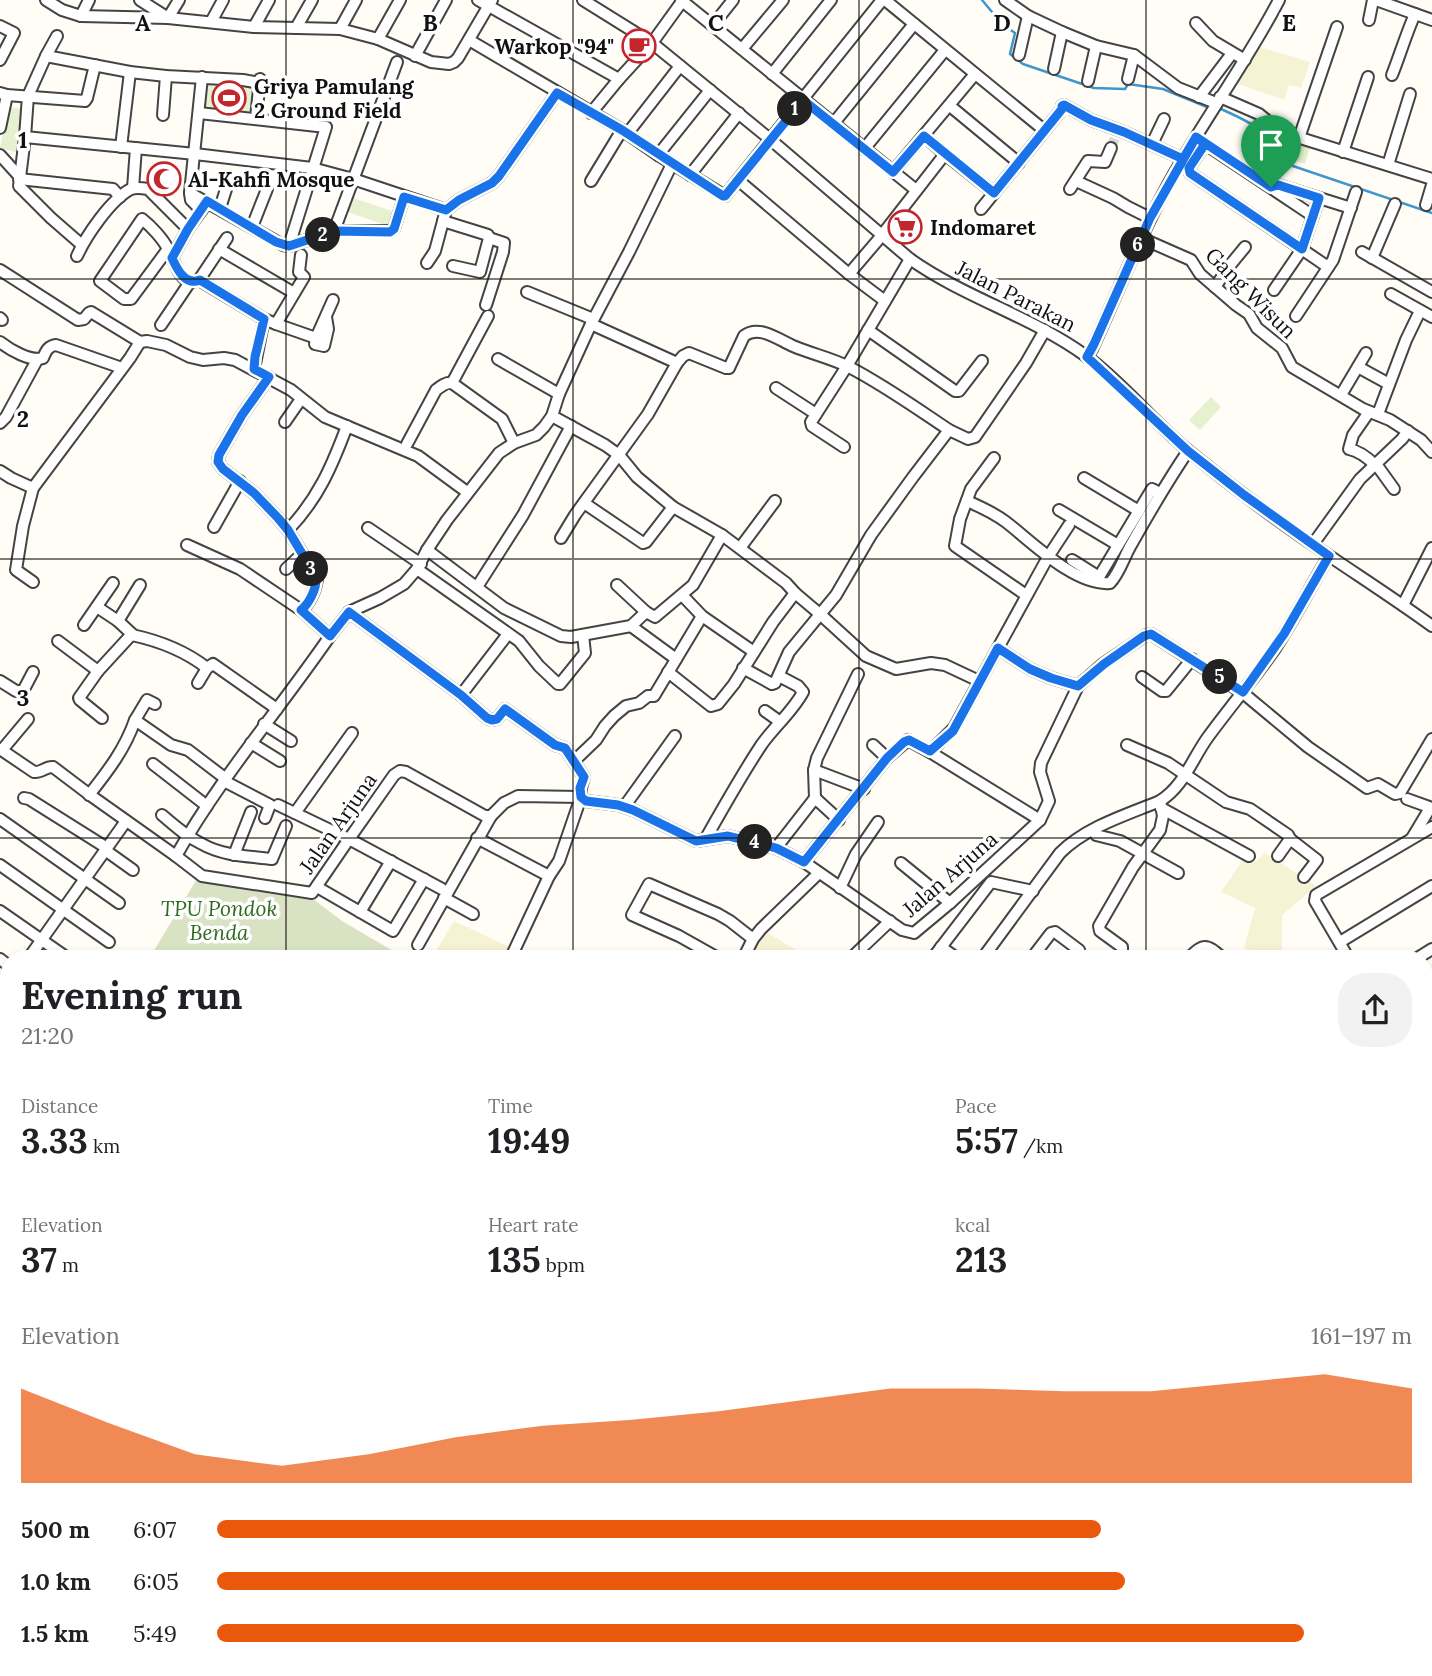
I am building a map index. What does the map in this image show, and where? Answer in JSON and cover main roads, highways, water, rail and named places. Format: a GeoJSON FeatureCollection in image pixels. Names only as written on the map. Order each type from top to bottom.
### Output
{"type":"FeatureCollection","features":[{"type":"Feature","properties":{"kind":"waterway"},"geometry":{"type":"LineString","coordinates":[[982,0],[1002,24],[1015,33],[1010,54],[1023,64],[1094,88],[1125,89],[1128,84],[1163,89],[1207,107]]}},
{"type":"Feature","properties":{"kind":"waterway"},"geometry":{"type":"LineString","coordinates":[[1221,109],[1260,130],[1287,164],[1432,213]]}},
{"type":"Feature","properties":{"kind":"tunnel"},"geometry":{"type":"LineString","coordinates":[[1111,148],[1118,130]]}},
{"type":"Feature","properties":{"kind":"place","name":"Warkop \"94\""},"geometry":{"type":"Point","coordinates":[639,46]}},
{"type":"Feature","properties":{"kind":"place","name":"Griya Pamulang 2 Ground Field"},"geometry":{"type":"Point","coordinates":[229,98]}},
{"type":"Feature","properties":{"kind":"place","name":"Al-Kahfi Mosque"},"geometry":{"type":"Point","coordinates":[164,179]}},
{"type":"Feature","properties":{"kind":"place","name":"Indomaret"},"geometry":{"type":"Point","coordinates":[905,227]}},
{"type":"Feature","properties":{"kind":"park label","name":"TPU Pondok Benda"},"geometry":{"type":"Point","coordinates":[219,920]}}]}
